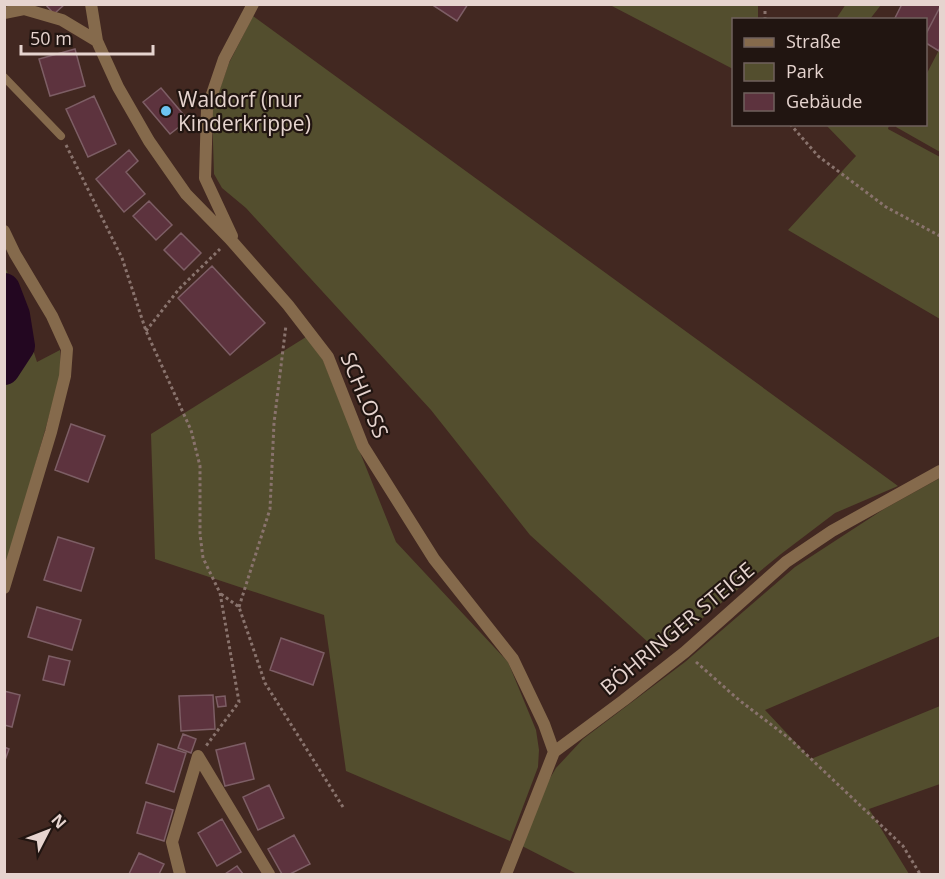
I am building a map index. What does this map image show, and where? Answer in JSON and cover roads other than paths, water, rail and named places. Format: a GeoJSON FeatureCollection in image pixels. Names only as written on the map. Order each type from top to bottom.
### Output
{"type":"FeatureCollection","features":[{"type":"Feature","properties":{"kind":"street","name":"SCHLOSS"},"geometry":{"type":"LineString","coordinates":[[91,4],[97,40],[118,87],[149,141],[186,194],[288,305],[328,357],[363,446],[434,559],[513,659],[544,724],[554,752]]}},
{"type":"Feature","properties":{"kind":"street"},"geometry":{"type":"LineString","coordinates":[[234,244],[205,177],[207,109],[224,59],[253,4]]}},
{"type":"Feature","properties":{"kind":"street"},"geometry":{"type":"LineString","coordinates":[[4,13],[24,9],[62,20],[97,40]]}},
{"type":"Feature","properties":{"kind":"street"},"geometry":{"type":"LineString","coordinates":[[4,231],[52,316],[67,349],[65,376],[51,432],[4,588]]}},
{"type":"Feature","properties":{"kind":"street","name":"BÖHRINGER STEIGE"},"geometry":{"type":"LineString","coordinates":[[554,752],[685,652],[786,562],[832,531],[940,471]]}},
{"type":"Feature","properties":{"kind":"street"},"geometry":{"type":"LineString","coordinates":[[506,874],[554,752]]}},
{"type":"Feature","properties":{"kind":"street"},"geometry":{"type":"LineString","coordinates":[[180,874],[172,842],[198,756],[269,874]]}},
{"type":"Feature","properties":{"kind":"lane"},"geometry":{"type":"LineString","coordinates":[[4,77],[61,136]]}},
{"type":"Feature","properties":{"kind":"waterway"},"geometry":{"type":"LineString","coordinates":[[4,289],[14,315],[19,346],[4,369]]}},
{"type":"Feature","properties":{"kind":"place","name":"Waldorf (nur Kinderkrippe)"},"geometry":{"type":"Point","coordinates":[166,111]}}]}
